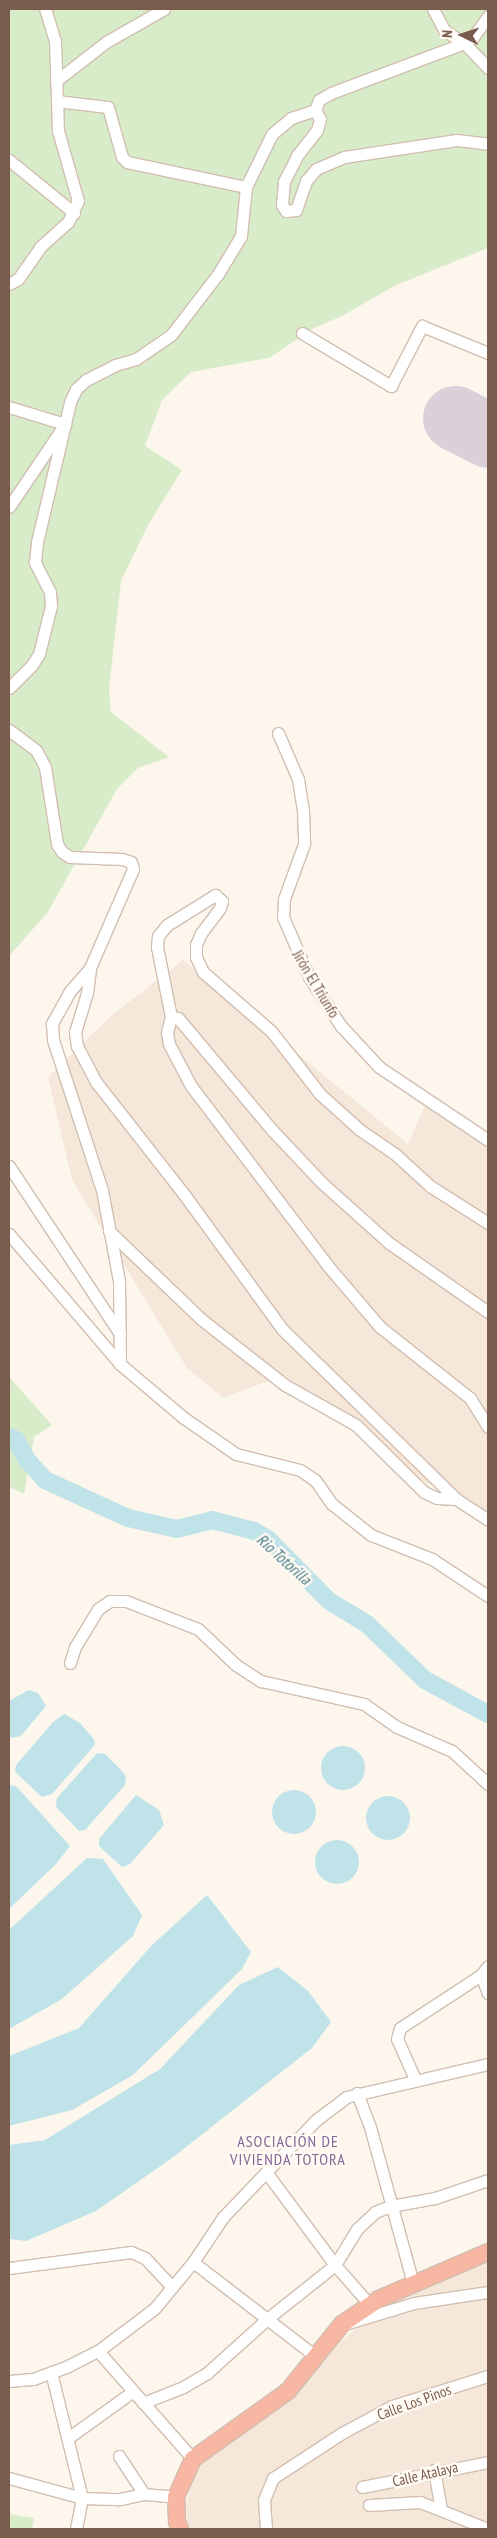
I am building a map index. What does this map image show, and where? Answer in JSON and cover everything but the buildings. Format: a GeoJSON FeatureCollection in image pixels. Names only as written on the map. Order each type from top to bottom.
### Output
{"type":"FeatureCollection","features":[{"type":"Feature","properties":{"kind":"highway"},"geometry":{"type":"LineString","coordinates":[[178,2527],[176,2497],[193,2459],[288,2391],[342,2324],[370,2305],[413,2283],[488,2252]]}},
{"type":"Feature","properties":{"kind":"street"},"geometry":{"type":"LineString","coordinates":[[56,81],[106,42],[164,9]]}},
{"type":"Feature","properties":{"kind":"street"},"geometry":{"type":"LineString","coordinates":[[434,9],[444,30],[464,43],[488,68]]}},
{"type":"Feature","properties":{"kind":"street"},"geometry":{"type":"LineString","coordinates":[[9,284],[18,279],[40,247],[74,213],[77,192],[58,131],[55,41],[47,10]]}},
{"type":"Feature","properties":{"kind":"street"},"geometry":{"type":"LineString","coordinates":[[315,110],[319,100],[331,93],[464,43],[473,37],[488,16]]}},
{"type":"Feature","properties":{"kind":"street"},"geometry":{"type":"LineString","coordinates":[[57,101],[108,107],[122,157],[127,162],[246,187]]}},
{"type":"Feature","properties":{"kind":"street"},"geometry":{"type":"LineString","coordinates":[[315,110],[320,119],[317,130],[297,156],[284,182],[282,204],[288,211],[296,210],[306,181],[316,169],[344,157],[457,140],[488,144]]}},
{"type":"Feature","properties":{"kind":"street"},"geometry":{"type":"LineString","coordinates":[[9,688],[32,665],[39,654],[51,606],[50,592],[35,562],[40,526],[65,424],[76,389],[108,369],[136,359],[171,335],[218,274],[241,236],[246,187],[278,126],[305,112],[315,110]]}},
{"type":"Feature","properties":{"kind":"street"},"geometry":{"type":"LineString","coordinates":[[9,160],[74,213]]}},
{"type":"Feature","properties":{"kind":"street"},"geometry":{"type":"LineString","coordinates":[[302,333],[391,386],[422,326],[488,353]]}},
{"type":"Feature","properties":{"kind":"street"},"geometry":{"type":"LineString","coordinates":[[9,407],[65,424]]}},
{"type":"Feature","properties":{"kind":"street"},"geometry":{"type":"LineString","coordinates":[[9,507],[65,424]]}},
{"type":"Feature","properties":{"kind":"street"},"geometry":{"type":"LineString","coordinates":[[9,730],[36,750],[45,767],[57,844],[62,852],[70,856],[130,862],[130,876],[90,968],[61,1006],[52,1024],[53,1040],[102,1190],[118,1281],[121,1336],[120,1364]]}},
{"type":"Feature","properties":{"kind":"street","name":"Jirón El Triunfo"},"geometry":{"type":"LineString","coordinates":[[278,733],[298,779],[303,810],[304,844],[284,899],[283,917],[309,977],[341,1026],[379,1067],[488,1140]]}},
{"type":"Feature","properties":{"kind":"street"},"geometry":{"type":"LineString","coordinates":[[488,1223],[430,1186],[395,1154],[360,1130],[320,1094],[272,1032],[203,972],[196,957],[196,945],[220,908],[222,901],[215,895],[167,924],[158,936],[157,946],[171,1017],[167,1032],[170,1044],[191,1086],[328,1266],[380,1327],[470,1398],[477,1406],[488,1427]]}},
{"type":"Feature","properties":{"kind":"street"},"geometry":{"type":"LineString","coordinates":[[90,968],[87,993],[76,1032],[77,1046],[96,1082],[183,1193],[282,1329],[456,1499],[488,1520]]}},
{"type":"Feature","properties":{"kind":"street"},"geometry":{"type":"LineString","coordinates":[[171,1017],[178,1018],[272,1130],[321,1182],[389,1244],[488,1312]]}},
{"type":"Feature","properties":{"kind":"street"},"geometry":{"type":"LineString","coordinates":[[9,1166],[121,1336]]}},
{"type":"Feature","properties":{"kind":"street"},"geometry":{"type":"LineString","coordinates":[[109,1231],[201,1319],[285,1385],[356,1425],[424,1492],[437,1498],[456,1499]]}},
{"type":"Feature","properties":{"kind":"street"},"geometry":{"type":"LineString","coordinates":[[9,1234],[120,1364],[212,1440],[236,1454],[300,1470],[315,1480],[332,1504],[371,1535],[432,1559],[488,1596]]}},
{"type":"Feature","properties":{"kind":"street"},"geometry":{"type":"LineString","coordinates":[[477,1406],[488,1413]]}},
{"type":"Feature","properties":{"kind":"street"},"geometry":{"type":"LineString","coordinates":[[70,1663],[75,1647],[98,1609],[110,1601],[126,1601],[198,1629],[236,1665],[261,1681],[364,1704],[397,1727],[452,1751],[488,1784]]}},
{"type":"Feature","properties":{"kind":"street"},"geometry":{"type":"LineString","coordinates":[[415,2079],[397,2038],[400,2028],[485,1970],[488,1993]]}},
{"type":"Feature","properties":{"kind":"street"},"geometry":{"type":"LineString","coordinates":[[9,2381],[32,2379],[98,2350],[154,2309],[171,2286],[193,2262],[223,2217],[316,2120],[346,2097],[415,2079],[488,2064]]}},
{"type":"Feature","properties":{"kind":"street"},"geometry":{"type":"LineString","coordinates":[[357,2093],[370,2127],[413,2283]]}},
{"type":"Feature","properties":{"kind":"street"},"geometry":{"type":"LineString","coordinates":[[266,2172],[335,2265],[370,2305]]}},
{"type":"Feature","properties":{"kind":"street"},"geometry":{"type":"LineString","coordinates":[[143,2403],[207,2372],[268,2318],[335,2265],[358,2228],[375,2212],[391,2206],[435,2198],[488,2180]]}},
{"type":"Feature","properties":{"kind":"street"},"geometry":{"type":"LineString","coordinates":[[9,2268],[130,2252],[145,2258],[171,2286]]}},
{"type":"Feature","properties":{"kind":"street"},"geometry":{"type":"LineString","coordinates":[[193,2262],[315,2356]]}},
{"type":"Feature","properties":{"kind":"street"},"geometry":{"type":"LineString","coordinates":[[342,2324],[414,2303],[488,2292]]}},
{"type":"Feature","properties":{"kind":"street"},"geometry":{"type":"LineString","coordinates":[[98,2350],[132,2392],[193,2459]]}},
{"type":"Feature","properties":{"kind":"street"},"geometry":{"type":"LineString","coordinates":[[51,2372],[82,2498],[76,2529]]}},
{"type":"Feature","properties":{"kind":"street","name":"Calle Los Pinos"},"geometry":{"type":"LineString","coordinates":[[266,2529],[264,2500],[273,2478],[342,2433],[392,2406],[488,2376]]}},
{"type":"Feature","properties":{"kind":"street"},"geometry":{"type":"LineString","coordinates":[[68,2438],[132,2392]]}},
{"type":"Feature","properties":{"kind":"street"},"geometry":{"type":"LineString","coordinates":[[119,2456],[144,2494]]}},
{"type":"Feature","properties":{"kind":"street","name":"Calle Atalaya"},"geometry":{"type":"LineString","coordinates":[[362,2487],[434,2470],[488,2462]]}},
{"type":"Feature","properties":{"kind":"street"},"geometry":{"type":"LineString","coordinates":[[434,2470],[441,2508]]}},
{"type":"Feature","properties":{"kind":"street"},"geometry":{"type":"LineString","coordinates":[[9,2478],[82,2498],[120,2499],[144,2494],[176,2497]]}},
{"type":"Feature","properties":{"kind":"street"},"geometry":{"type":"LineString","coordinates":[[369,2506],[412,2502],[441,2508],[488,2529]]}},
{"type":"Feature","properties":{"kind":"shaded area"},"geometry":{"type":"Polygon","coordinates":[[[183,960],[408,1144],[428,1099],[488,1136],[488,1511],[425,1482],[284,1375],[223,1398],[187,1368],[72,1180],[48,1077],[113,1014],[183,960]]]}},
{"type":"Feature","properties":{"kind":"shaded area"},"geometry":{"type":"Polygon","coordinates":[[[488,2259],[488,2529],[189,2529],[185,2516],[191,2479],[202,2462],[296,2395],[338,2343],[390,2303],[488,2259]]]}},
{"type":"Feature","properties":{"kind":"green space"},"geometry":{"type":"Polygon","coordinates":[[[9,9],[488,9],[488,248],[394,286],[342,316],[314,328],[269,358],[191,372],[162,400],[145,446],[182,470],[148,525],[121,581],[109,689],[111,712],[169,757],[138,768],[117,789],[48,912],[9,956],[9,9]]]}},
{"type":"Feature","properties":{"kind":"green space"},"geometry":{"type":"Polygon","coordinates":[[[9,1377],[52,1425],[34,1437],[24,1494],[9,1487],[9,1377]]]}},
{"type":"Feature","properties":{"kind":"green space"},"geometry":{"type":"Polygon","coordinates":[[[9,2514],[34,2518],[32,2529],[9,2529],[9,2514]]]}},
{"type":"Feature","properties":{"kind":"water"},"geometry":{"type":"Polygon","coordinates":[[[29,1690],[38,1693],[46,1706],[21,1736],[12,1738],[9,1736],[9,1701],[29,1690]]]}},
{"type":"Feature","properties":{"kind":"water"},"geometry":{"type":"Polygon","coordinates":[[[64,1714],[80,1723],[95,1741],[94,1746],[52,1794],[42,1797],[15,1772],[16,1765],[53,1722],[64,1714]]]}},
{"type":"Feature","properties":{"kind":"water"},"geometry":{"type":"Polygon","coordinates":[[[347,1746],[359,1752],[364,1759],[364,1777],[359,1784],[352,1789],[339,1790],[331,1787],[324,1780],[321,1764],[324,1756],[331,1749],[347,1746]]]}},
{"type":"Feature","properties":{"kind":"water"},"geometry":{"type":"Polygon","coordinates":[[[97,1753],[105,1754],[121,1770],[126,1776],[125,1785],[85,1830],[79,1831],[56,1807],[57,1798],[97,1753]]]}},
{"type":"Feature","properties":{"kind":"water"},"geometry":{"type":"Polygon","coordinates":[[[9,1785],[16,1786],[70,1846],[56,1864],[9,1909],[9,1785]]]}},
{"type":"Feature","properties":{"kind":"water"},"geometry":{"type":"Polygon","coordinates":[[[298,1790],[310,1796],[315,1803],[315,1821],[310,1828],[303,1833],[290,1834],[278,1828],[273,1821],[272,1808],[278,1796],[285,1791],[298,1790]]]}},
{"type":"Feature","properties":{"kind":"water"},"geometry":{"type":"Polygon","coordinates":[[[136,1795],[159,1810],[164,1825],[130,1864],[122,1867],[99,1846],[99,1839],[136,1795]]]}},
{"type":"Feature","properties":{"kind":"water"},"geometry":{"type":"Polygon","coordinates":[[[392,1796],[404,1802],[409,1809],[409,1827],[404,1834],[397,1839],[384,1840],[376,1837],[369,1830],[366,1814],[369,1806],[376,1799],[392,1796]]]}},
{"type":"Feature","properties":{"kind":"water"},"geometry":{"type":"Polygon","coordinates":[[[341,1840],[353,1846],[358,1853],[358,1871],[353,1878],[346,1883],[333,1884],[325,1881],[318,1874],[315,1858],[318,1850],[325,1843],[341,1840]]]}},
{"type":"Feature","properties":{"kind":"water"},"geometry":{"type":"Polygon","coordinates":[[[87,1858],[103,1859],[142,1915],[133,1936],[62,1999],[9,2029],[9,1930],[87,1858]]]}},
{"type":"Feature","properties":{"kind":"water"},"geometry":{"type":"Polygon","coordinates":[[[207,1895],[251,1952],[242,1969],[133,2075],[72,2110],[9,2126],[9,2056],[79,2028],[151,1946],[207,1895]]]}},
{"type":"Feature","properties":{"kind":"water"},"geometry":{"type":"Polygon","coordinates":[[[278,1967],[308,1991],[331,2022],[312,2048],[172,2158],[96,2211],[26,2241],[9,2239],[9,2145],[45,2140],[160,2069],[239,1985],[278,1967]]]}},
{"type":"Feature","properties":{"kind":"waterway","name":"Rio Totorilla"},"geometry":{"type":"LineString","coordinates":[[9,1437],[16,1440],[27,1460],[45,1480],[128,1518],[177,1529],[212,1520],[254,1531],[268,1539],[329,1601],[367,1624],[425,1680],[488,1714]]}},
{"type":"Feature","properties":{"kind":"runway"},"geometry":{"type":"LineString","coordinates":[[455,418],[488,435]]}},
{"type":"Feature","properties":{"kind":"district","name":"ASOCIACIÓN DE VIVIENDA TOTORA"},"geometry":{"type":"Point","coordinates":[288,2150]}}]}
